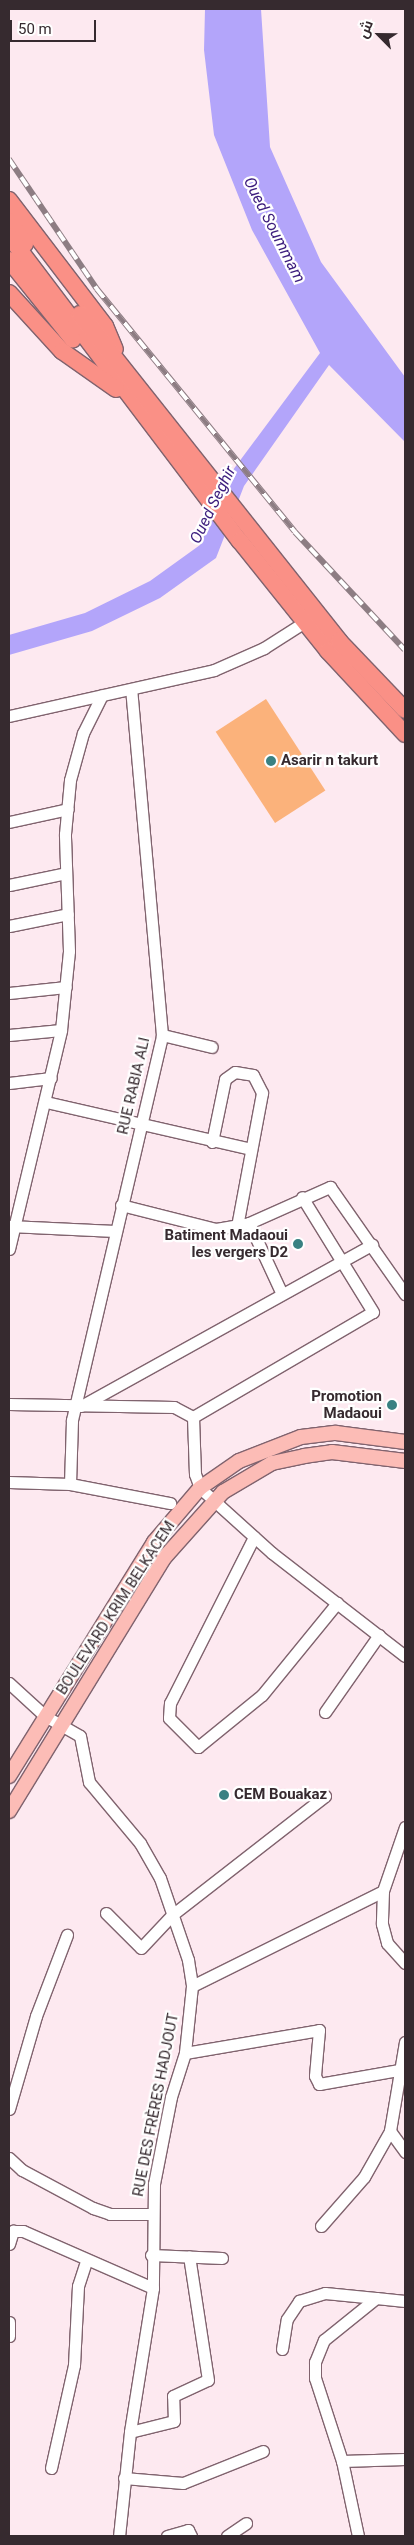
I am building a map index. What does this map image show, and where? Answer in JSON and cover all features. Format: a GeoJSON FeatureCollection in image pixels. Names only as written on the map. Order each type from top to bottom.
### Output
{"type":"FeatureCollection","features":[{"type":"Feature","properties":{"kind":"highway"},"geometry":{"type":"LineString","coordinates":[[9,200],[105,326],[124,369]]}},
{"type":"Feature","properties":{"kind":"highway"},"geometry":{"type":"LineString","coordinates":[[9,220],[138,406]]}},
{"type":"Feature","properties":{"kind":"highway"},"geometry":{"type":"LineString","coordinates":[[9,236],[93,340],[124,369],[210,490],[246,537],[405,734]]}},
{"type":"Feature","properties":{"kind":"highway"},"geometry":{"type":"LineString","coordinates":[[9,260],[80,348],[138,406],[210,490]]}},
{"type":"Feature","properties":{"kind":"highway"},"geometry":{"type":"LineString","coordinates":[[9,293],[62,351],[138,406]]}},
{"type":"Feature","properties":{"kind":"highway"},"geometry":{"type":"LineString","coordinates":[[312,618],[405,710]]}},
{"type":"Feature","properties":{"kind":"main road","name":"BOULEVARD KRIM BELKACEM"},"geometry":{"type":"LineString","coordinates":[[9,1776],[154,1542],[200,1488],[239,1461],[301,1437],[336,1433],[405,1442]]}},
{"type":"Feature","properties":{"kind":"main road","name":"BOULEVARD KRIM BELKACEM"},"geometry":{"type":"LineString","coordinates":[[9,1811],[164,1558],[213,1501],[272,1463],[304,1456],[332,1452],[405,1461]]}},
{"type":"Feature","properties":{"kind":"street"},"geometry":{"type":"LineString","coordinates":[[9,716],[214,670],[264,648],[312,618]]}},
{"type":"Feature","properties":{"kind":"street","name":"RUE RABIA ALI"},"geometry":{"type":"LineString","coordinates":[[70,1484],[78,1406],[115,1231],[162,1035],[131,689]]}},
{"type":"Feature","properties":{"kind":"street"},"geometry":{"type":"LineString","coordinates":[[9,1249],[11,1224],[46,1102],[61,1030],[66,987],[68,809],[83,734],[102,695]]}},
{"type":"Feature","properties":{"kind":"street"},"geometry":{"type":"LineString","coordinates":[[9,822],[68,809]]}},
{"type":"Feature","properties":{"kind":"street"},"geometry":{"type":"LineString","coordinates":[[9,885],[66,873]]}},
{"type":"Feature","properties":{"kind":"street"},"geometry":{"type":"LineString","coordinates":[[9,926],[68,914]]}},
{"type":"Feature","properties":{"kind":"street"},"geometry":{"type":"LineString","coordinates":[[9,993],[66,987]]}},
{"type":"Feature","properties":{"kind":"street"},"geometry":{"type":"LineString","coordinates":[[9,1035],[61,1030]]}},
{"type":"Feature","properties":{"kind":"street"},"geometry":{"type":"LineString","coordinates":[[162,1035],[212,1047]]}},
{"type":"Feature","properties":{"kind":"street"},"geometry":{"type":"LineString","coordinates":[[212,1142],[225,1079],[235,1072],[247,1073],[259,1080],[262,1093],[237,1226]]}},
{"type":"Feature","properties":{"kind":"street"},"geometry":{"type":"LineString","coordinates":[[9,1083],[51,1078]]}},
{"type":"Feature","properties":{"kind":"street"},"geometry":{"type":"LineString","coordinates":[[46,1102],[212,1142],[251,1149]]}},
{"type":"Feature","properties":{"kind":"street"},"geometry":{"type":"LineString","coordinates":[[121,1205],[199,1227],[237,1226],[249,1223],[323,1187],[333,1189],[405,1294]]}},
{"type":"Feature","properties":{"kind":"street"},"geometry":{"type":"LineString","coordinates":[[192,1417],[373,1312],[340,1262],[302,1197]]}},
{"type":"Feature","properties":{"kind":"street"},"geometry":{"type":"LineString","coordinates":[[249,1223],[281,1292]]}},
{"type":"Feature","properties":{"kind":"street"},"geometry":{"type":"LineString","coordinates":[[11,1224],[115,1231]]}},
{"type":"Feature","properties":{"kind":"street"},"geometry":{"type":"LineString","coordinates":[[78,1406],[281,1292],[372,1245]]}},
{"type":"Feature","properties":{"kind":"street"},"geometry":{"type":"LineString","coordinates":[[9,1404],[174,1407],[192,1417]]}},
{"type":"Feature","properties":{"kind":"street"},"geometry":{"type":"LineString","coordinates":[[192,1417],[195,1474],[200,1488],[254,1537],[405,1656]]}},
{"type":"Feature","properties":{"kind":"street"},"geometry":{"type":"LineString","coordinates":[[9,1482],[70,1484],[170,1503]]}},
{"type":"Feature","properties":{"kind":"street"},"geometry":{"type":"LineString","coordinates":[[254,1537],[170,1703],[169,1718],[198,1747],[262,1695],[337,1603]]}},
{"type":"Feature","properties":{"kind":"street"},"geometry":{"type":"LineString","coordinates":[[325,1712],[379,1635]]}},
{"type":"Feature","properties":{"kind":"street","name":"RUE DES FRÈRES HADJOUT"},"geometry":{"type":"LineString","coordinates":[[9,1683],[46,1716],[80,1736],[89,1782],[152,1862],[172,1915],[192,1986],[184,2053],[170,2097],[151,2214],[153,2288],[130,2432],[119,2536]]}},
{"type":"Feature","properties":{"kind":"street"},"geometry":{"type":"LineString","coordinates":[[106,1913],[141,1948],[172,1915],[325,1796]]}},
{"type":"Feature","properties":{"kind":"street"},"geometry":{"type":"LineString","coordinates":[[405,1827],[383,1891],[387,1943],[405,1963]]}},
{"type":"Feature","properties":{"kind":"street"},"geometry":{"type":"LineString","coordinates":[[192,1986],[383,1891]]}},
{"type":"Feature","properties":{"kind":"street"},"geometry":{"type":"LineString","coordinates":[[9,2109],[36,2016],[67,1935]]}},
{"type":"Feature","properties":{"kind":"street"},"geometry":{"type":"LineString","coordinates":[[184,2053],[319,2030],[315,2076],[318,2084],[398,2070]]}},
{"type":"Feature","properties":{"kind":"street"},"geometry":{"type":"LineString","coordinates":[[321,2226],[364,2177],[390,2131],[398,2070],[405,2042]]}},
{"type":"Feature","properties":{"kind":"street"},"geometry":{"type":"LineString","coordinates":[[390,2131],[405,2152]]}},
{"type":"Feature","properties":{"kind":"street"},"geometry":{"type":"LineString","coordinates":[[9,2158],[22,2170],[94,2208],[110,2214],[151,2214]]}},
{"type":"Feature","properties":{"kind":"street"},"geometry":{"type":"LineString","coordinates":[[9,2244],[13,2231],[23,2231],[86,2262],[153,2288]]}},
{"type":"Feature","properties":{"kind":"street"},"geometry":{"type":"LineString","coordinates":[[151,2255],[222,2258]]}},
{"type":"Feature","properties":{"kind":"street"},"geometry":{"type":"LineString","coordinates":[[130,2432],[174,2421],[173,2396],[208,2380],[189,2256]]}},
{"type":"Feature","properties":{"kind":"street"},"geometry":{"type":"LineString","coordinates":[[51,2468],[74,2365],[78,2286],[86,2262]]}},
{"type":"Feature","properties":{"kind":"street"},"geometry":{"type":"LineString","coordinates":[[282,2349],[287,2319],[299,2301],[325,2294],[405,2301]]}},
{"type":"Feature","properties":{"kind":"street"},"geometry":{"type":"LineString","coordinates":[[358,2536],[342,2461],[315,2378],[315,2362],[324,2340],[376,2298]]}},
{"type":"Feature","properties":{"kind":"street"},"geometry":{"type":"LineString","coordinates":[[9,2322],[9,2336]]}},
{"type":"Feature","properties":{"kind":"street"},"geometry":{"type":"LineString","coordinates":[[124,2478],[183,2482],[263,2451]]}},
{"type":"Feature","properties":{"kind":"street"},"geometry":{"type":"LineString","coordinates":[[342,2461],[405,2459]]}},
{"type":"Feature","properties":{"kind":"street"},"geometry":{"type":"LineString","coordinates":[[227,2536],[246,2524]]}},
{"type":"Feature","properties":{"kind":"street"},"geometry":{"type":"LineString","coordinates":[[167,2536],[188,2530],[191,2536]]}},
{"type":"Feature","properties":{"kind":"shaded area","name":"Asarir n takurt"},"geometry":{"type":"Polygon","coordinates":[[[266,699],[325,790],[275,823],[216,732],[266,699]]]}},
{"type":"Feature","properties":{"kind":"water","name":"Oued Soummam"},"geometry":{"type":"Polygon","coordinates":[[[205,9],[261,9],[270,147],[321,262],[405,377],[405,442],[329,365],[244,486],[216,558],[160,598],[92,631],[9,655],[9,635],[85,613],[150,581],[200,545],[227,478],[320,353],[252,230],[214,135],[204,50],[205,9]]]}},
{"type":"Feature","properties":{"kind":"railway"},"geometry":{"type":"LineString","coordinates":[[9,159],[97,289],[295,532],[405,650]]}},
{"type":"Feature","properties":{"kind":"place","name":"Asarir n takurt"},"geometry":{"type":"Point","coordinates":[271,761]}},
{"type":"Feature","properties":{"kind":"place","name":"Batiment Madaoui les vergers D2"},"geometry":{"type":"Point","coordinates":[298,1244]}},
{"type":"Feature","properties":{"kind":"place","name":"Promotion Madaoui"},"geometry":{"type":"Point","coordinates":[392,1405]}},
{"type":"Feature","properties":{"kind":"place","name":"CEM Bouakaz"},"geometry":{"type":"Point","coordinates":[224,1795]}},
{"type":"Feature","properties":{"kind":"water label","name":"Oued Seghir"},"geometry":{"type":"Point","coordinates":[213,505]}}]}
